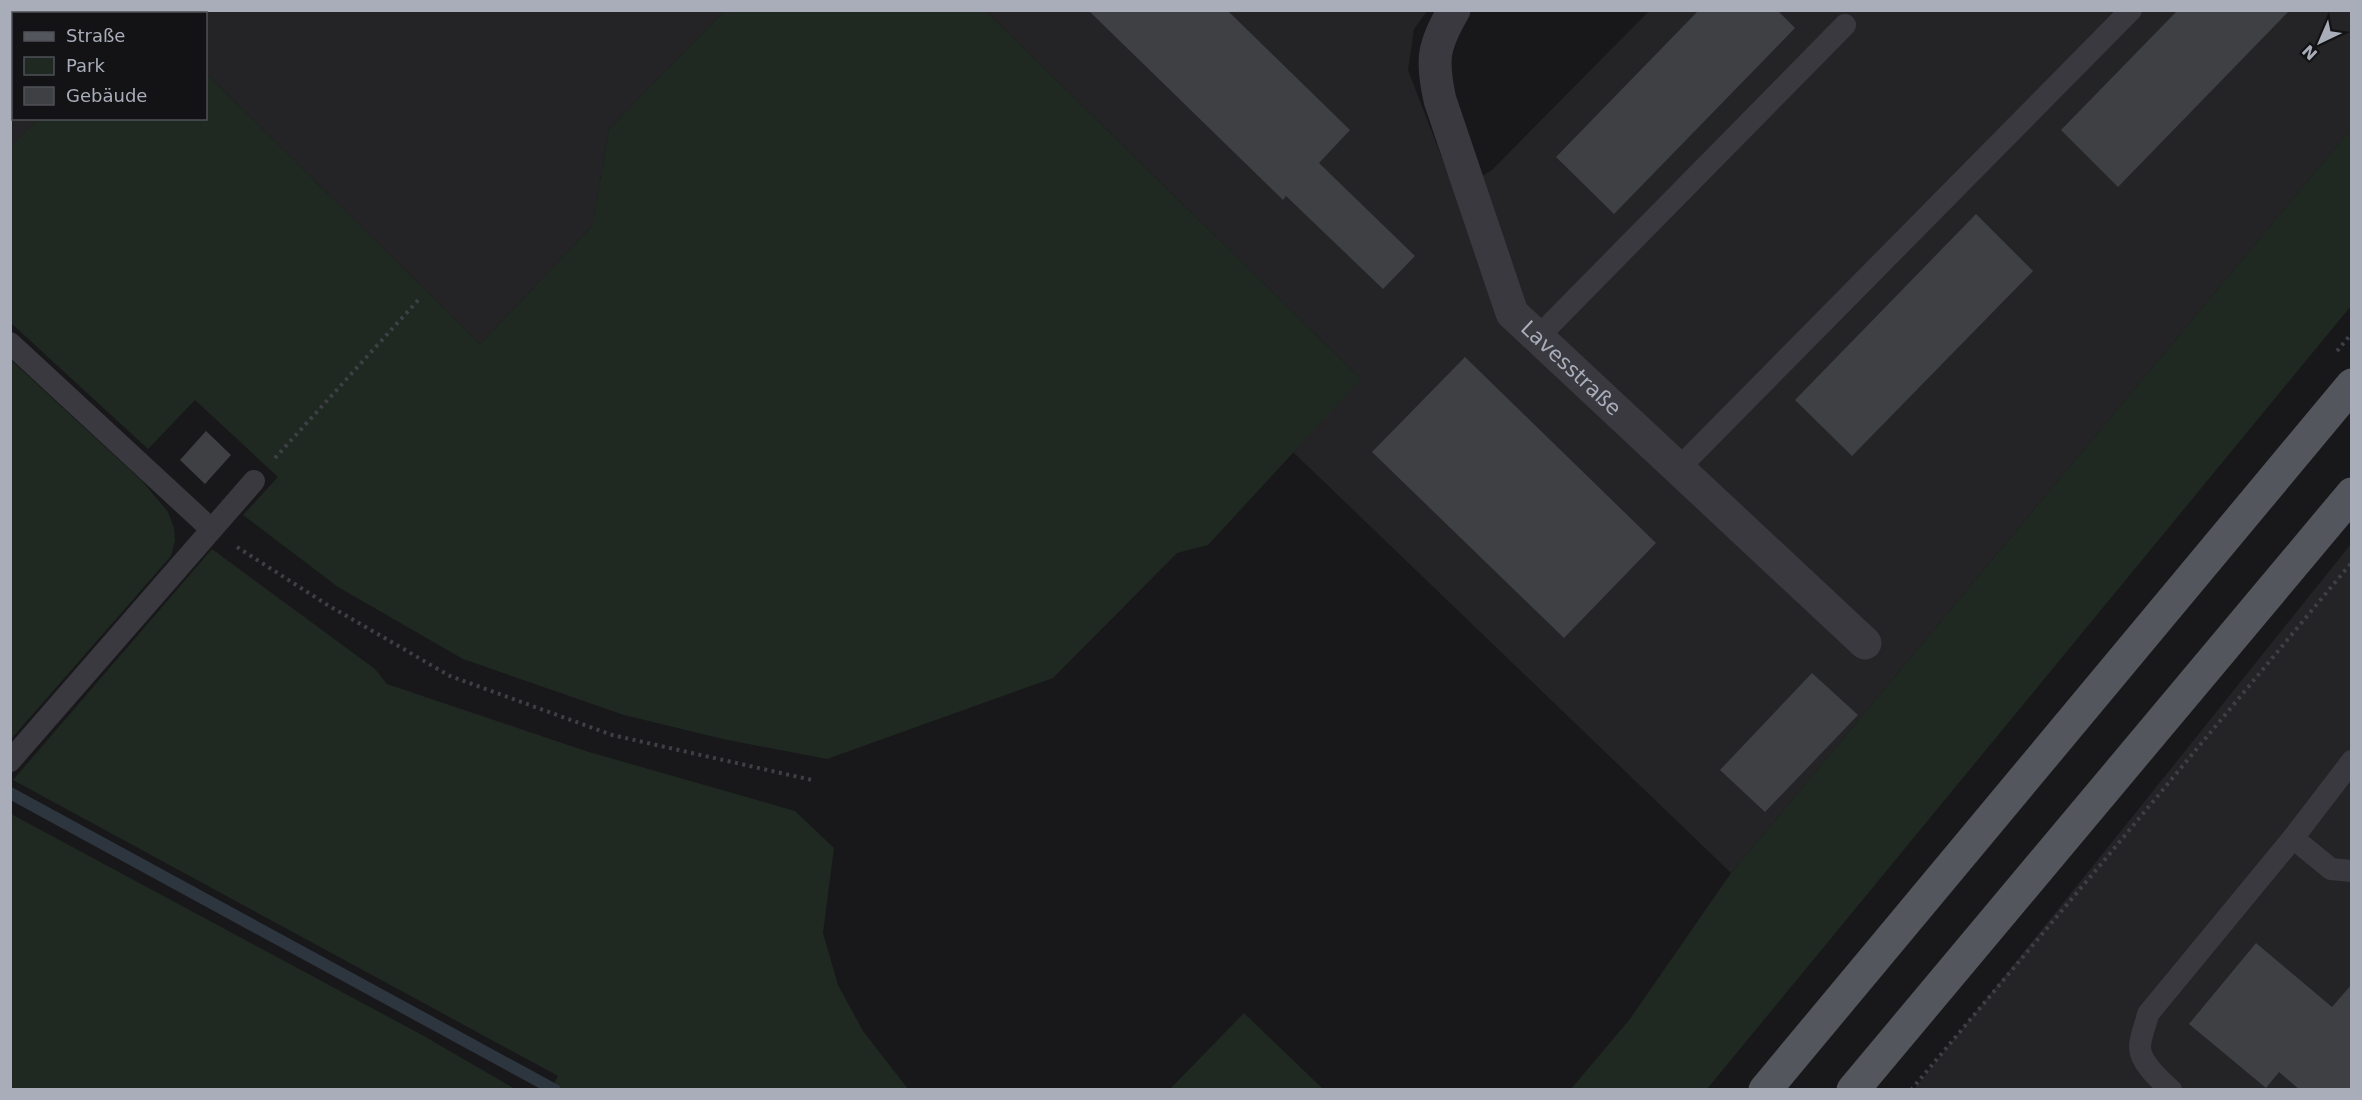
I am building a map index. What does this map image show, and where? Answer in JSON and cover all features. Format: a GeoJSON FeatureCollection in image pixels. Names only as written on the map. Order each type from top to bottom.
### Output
{"type":"FeatureCollection","features":[{"type":"Feature","properties":{"kind":"main road"},"geometry":{"type":"LineString","coordinates":[[1766,1089],[2352,385]]}},
{"type":"Feature","properties":{"kind":"main road"},"geometry":{"type":"LineString","coordinates":[[1853,1089],[2352,494]]}},
{"type":"Feature","properties":{"kind":"street","name":"Lavesstraße"},"geometry":{"type":"LineString","coordinates":[[1454,10],[1435,50],[1434,71],[1440,100],[1512,313],[1865,643]]}},
{"type":"Feature","properties":{"kind":"lane"},"geometry":{"type":"LineString","coordinates":[[1678,469],[2131,10]]}},
{"type":"Feature","properties":{"kind":"lane"},"geometry":{"type":"LineString","coordinates":[[1538,337],[1845,25]]}},
{"type":"Feature","properties":{"kind":"lane"},"geometry":{"type":"LineString","coordinates":[[10,343],[210,529]]}},
{"type":"Feature","properties":{"kind":"lane"},"geometry":{"type":"LineString","coordinates":[[10,761],[254,481]]}},
{"type":"Feature","properties":{"kind":"lane"},"geometry":{"type":"LineString","coordinates":[[2171,1089],[2162,1082],[2145,1061],[2140,1048],[2148,1014],[2293,838],[2352,761]]}},
{"type":"Feature","properties":{"kind":"lane"},"geometry":{"type":"LineString","coordinates":[[2293,838],[2331,869],[2352,871]]}},
{"type":"Feature","properties":{"kind":"path"},"geometry":{"type":"LineString","coordinates":[[254,481],[421,297]]}},
{"type":"Feature","properties":{"kind":"path"},"geometry":{"type":"LineString","coordinates":[[210,529],[326,604],[450,676],[612,735],[812,780]]}},
{"type":"Feature","properties":{"kind":"path"},"geometry":{"type":"LineString","coordinates":[[1911,1089],[2108,857],[2352,562]]}},
{"type":"Feature","properties":{"kind":"shaded area"},"geometry":{"type":"Polygon","coordinates":[[[11,11],[143,11],[12,12],[12,120],[37,120],[11,146],[11,11]]]}},
{"type":"Feature","properties":{"kind":"shaded area"},"geometry":{"type":"Polygon","coordinates":[[[724,11],[609,129],[592,226],[480,344],[207,74],[207,12],[144,12],[724,11]]]}},
{"type":"Feature","properties":{"kind":"shaded area"},"geometry":{"type":"Polygon","coordinates":[[[986,11],[1427,11],[1414,29],[1408,70],[1455,192],[1492,170],[1649,11],[2351,11],[2351,129],[1731,873],[1293,452],[1360,378],[986,11]]]}},
{"type":"Feature","properties":{"kind":"shaded area"},"geometry":{"type":"Polygon","coordinates":[[[2351,544],[2351,1089],[1914,1089],[2351,544]]]}},
{"type":"Feature","properties":{"kind":"green space"},"geometry":{"type":"Polygon","coordinates":[[[724,11],[986,11],[1361,379],[1208,545],[1177,553],[1053,678],[827,759],[723,739],[624,715],[463,659],[338,587],[243,515],[278,477],[195,400],[148,449],[11,323],[11,146],[37,120],[207,120],[207,74],[480,344],[592,226],[609,129],[724,11]]]}},
{"type":"Feature","properties":{"kind":"green space"},"geometry":{"type":"Polygon","coordinates":[[[2351,129],[2351,306],[1707,1089],[1571,1089],[1630,1019],[1731,873],[2351,129]]]}},
{"type":"Feature","properties":{"kind":"green space"},"geometry":{"type":"Polygon","coordinates":[[[11,360],[142,481],[168,512],[174,528],[175,541],[171,556],[11,739],[11,360]]]}},
{"type":"Feature","properties":{"kind":"green space"},"geometry":{"type":"Polygon","coordinates":[[[212,549],[375,669],[387,684],[589,752],[795,811],[834,848],[823,933],[838,985],[863,1031],[908,1089],[551,1089],[558,1076],[13,780],[212,549]]]}},
{"type":"Feature","properties":{"kind":"green space"},"geometry":{"type":"Polygon","coordinates":[[[11,814],[422,1035],[515,1089],[11,1089],[11,814]]]}},
{"type":"Feature","properties":{"kind":"green space"},"geometry":{"type":"Polygon","coordinates":[[[1244,1013],[1323,1089],[1170,1089],[1244,1013]]]}},
{"type":"Feature","properties":{"kind":"building"},"geometry":{"type":"Polygon","coordinates":[[[1088,10],[1227,10],[1350,130],[1319,163],[1415,256],[1383,289],[1286,196],[1283,200],[1088,10]]]}},
{"type":"Feature","properties":{"kind":"building"},"geometry":{"type":"Polygon","coordinates":[[[1699,10],[1777,10],[1795,28],[1614,214],[1556,157],[1699,10]]]}},
{"type":"Feature","properties":{"kind":"building"},"geometry":{"type":"Polygon","coordinates":[[[2178,10],[2290,10],[2118,187],[2061,130],[2178,10]]]}},
{"type":"Feature","properties":{"kind":"building"},"geometry":{"type":"Polygon","coordinates":[[[1976,214],[2033,271],[1852,456],[1795,400],[1976,214]]]}},
{"type":"Feature","properties":{"kind":"building"},"geometry":{"type":"Polygon","coordinates":[[[1465,357],[1656,543],[1564,638],[1372,452],[1465,357]]]}},
{"type":"Feature","properties":{"kind":"building"},"geometry":{"type":"Polygon","coordinates":[[[206,431],[231,455],[205,484],[180,460],[206,431]]]}},
{"type":"Feature","properties":{"kind":"building"},"geometry":{"type":"Polygon","coordinates":[[[1812,673],[1858,715],[1765,812],[1720,770],[1812,673]]]}},
{"type":"Feature","properties":{"kind":"building"},"geometry":{"type":"Polygon","coordinates":[[[2256,943],[2332,1007],[2352,984],[2352,1090],[2300,1090],[2279,1072],[2266,1088],[2189,1024],[2256,943]]]}},
{"type":"Feature","properties":{"kind":"waterway"},"geometry":{"type":"LineString","coordinates":[[10,793],[555,1090]]}}]}
